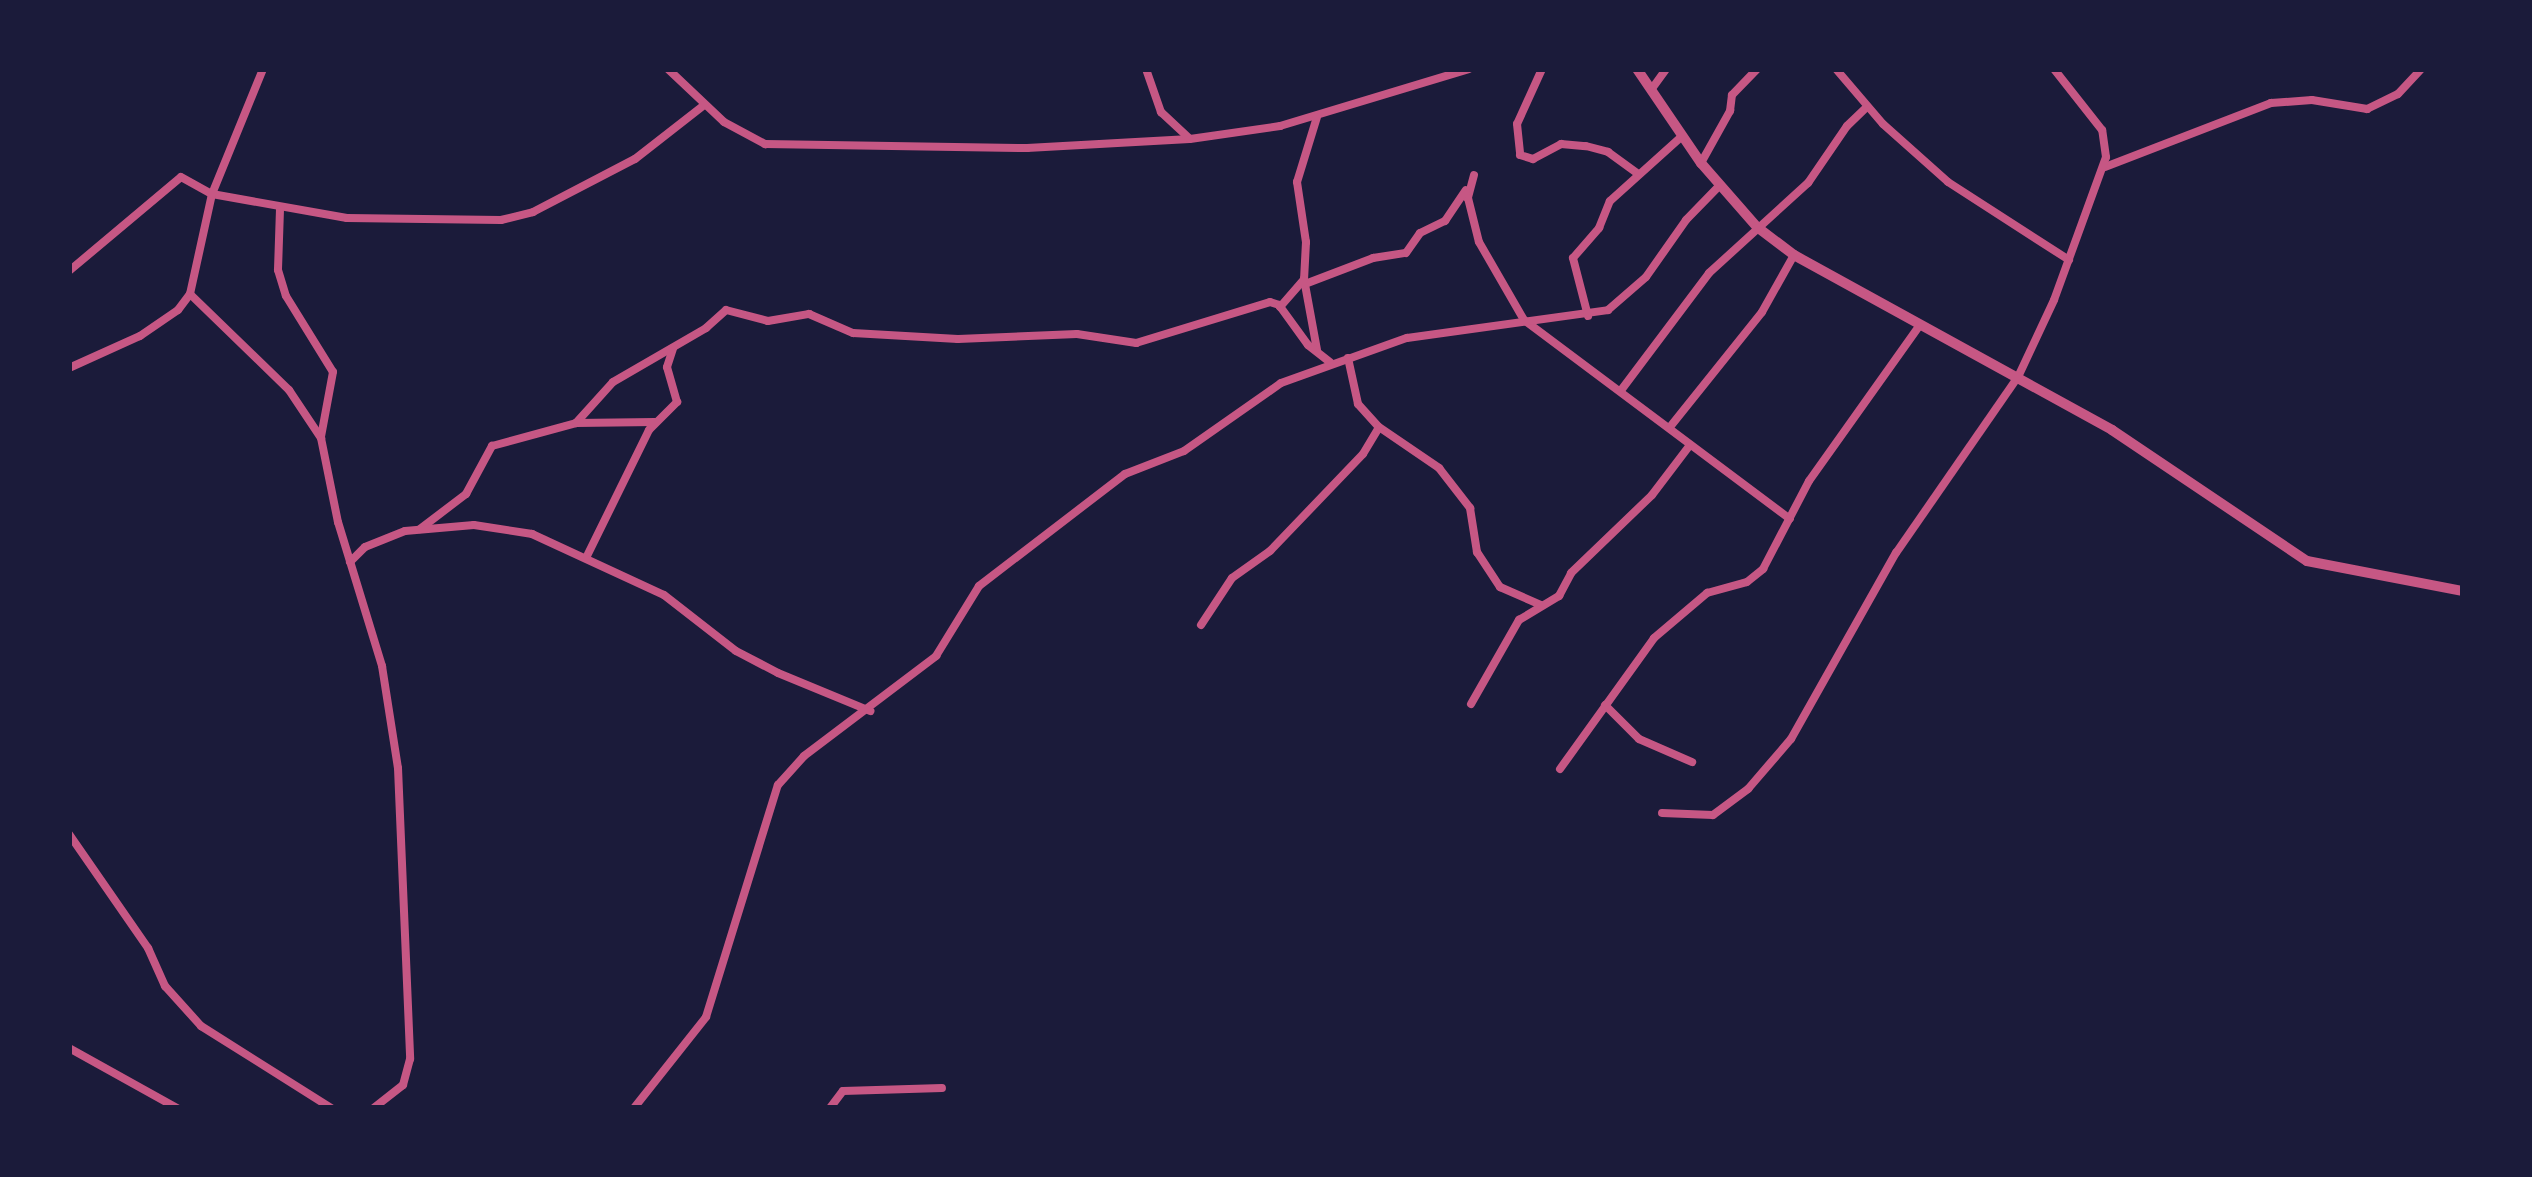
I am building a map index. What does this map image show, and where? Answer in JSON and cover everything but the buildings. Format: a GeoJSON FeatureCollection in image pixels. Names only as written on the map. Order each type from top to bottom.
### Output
{"type":"FeatureCollection","features":[{"type":"Feature","properties":{"kind":"street"},"geometry":{"type":"LineString","coordinates":[[69,368],[140,336],[178,310],[190,294],[212,194],[263,69]]}},
{"type":"Feature","properties":{"kind":"street"},"geometry":{"type":"LineString","coordinates":[[668,69],[747,138],[788,146],[1028,148],[1190,139],[1317,117],[1469,69]]}},
{"type":"Feature","properties":{"kind":"street"},"geometry":{"type":"LineString","coordinates":[[1146,69],[1161,112],[1190,139]]}},
{"type":"Feature","properties":{"kind":"street"},"geometry":{"type":"LineString","coordinates":[[1542,69],[1517,124],[1520,155],[1534,159],[1562,145],[1586,146],[1608,152],[1639,174]]}},
{"type":"Feature","properties":{"kind":"street"},"geometry":{"type":"LineString","coordinates":[[1636,69],[1701,163],[1757,227],[1794,255],[2112,430],[2307,561],[2463,591]]}},
{"type":"Feature","properties":{"kind":"street"},"geometry":{"type":"LineString","coordinates":[[1651,91],[1666,69]]}},
{"type":"Feature","properties":{"kind":"street"},"geometry":{"type":"LineString","coordinates":[[1701,163],[1730,111],[1732,95],[1756,69]]}},
{"type":"Feature","properties":{"kind":"street"},"geometry":{"type":"LineString","coordinates":[[1836,69],[1867,107],[1948,182],[2069,260]]}},
{"type":"Feature","properties":{"kind":"street"},"geometry":{"type":"LineString","coordinates":[[1662,813],[1713,815],[1748,789],[1791,740],[1885,570],[2018,377],[2104,168],[2102,130],[2054,69]]}},
{"type":"Feature","properties":{"kind":"street"},"geometry":{"type":"LineString","coordinates":[[2104,168],[2271,103],[2299,99],[2367,110],[2398,94],[2421,69]]}},
{"type":"Feature","properties":{"kind":"street"},"geometry":{"type":"LineString","coordinates":[[69,271],[179,178],[212,194],[347,218],[517,217],[635,159],[704,105]]}},
{"type":"Feature","properties":{"kind":"street"},"geometry":{"type":"LineString","coordinates":[[1622,389],[1709,273],[1808,183],[1847,126],[1867,107]]}},
{"type":"Feature","properties":{"kind":"street"},"geometry":{"type":"LineString","coordinates":[[1317,117],[1298,182],[1306,242],[1305,282],[1319,357]]}},
{"type":"Feature","properties":{"kind":"street"},"geometry":{"type":"LineString","coordinates":[[1588,316],[1573,258],[1600,228],[1610,201],[1681,137]]}},
{"type":"Feature","properties":{"kind":"street"},"geometry":{"type":"LineString","coordinates":[[1280,307],[1305,282],[1373,257],[1406,253],[1420,233],[1445,221],[1474,175]]}},
{"type":"Feature","properties":{"kind":"street"},"geometry":{"type":"LineString","coordinates":[[634,1108],[706,1017],[778,785],[803,756],[869,711],[936,656],[979,586],[1125,474],[1184,451],[1258,396],[1331,362],[1407,338],[1608,310],[1646,277],[1686,220],[1720,185]]}},
{"type":"Feature","properties":{"kind":"street"},"geometry":{"type":"LineString","coordinates":[[1468,187],[1479,242],[1524,320],[1790,519]]}},
{"type":"Feature","properties":{"kind":"street"},"geometry":{"type":"LineString","coordinates":[[280,208],[278,270],[286,296],[333,372],[321,438]]}},
{"type":"Feature","properties":{"kind":"street"},"geometry":{"type":"LineString","coordinates":[[1670,427],[1762,312],[1794,255]]}},
{"type":"Feature","properties":{"kind":"street"},"geometry":{"type":"LineString","coordinates":[[190,294],[289,391],[321,438],[349,563],[382,666],[401,817],[410,1059],[403,1085],[374,1108]]}},
{"type":"Feature","properties":{"kind":"street"},"geometry":{"type":"LineString","coordinates":[[576,423],[613,382],[726,310],[768,321],[809,314],[853,333],[958,339],[1077,334],[1136,343],[1260,303],[1280,307],[1319,357],[1331,362]]}},
{"type":"Feature","properties":{"kind":"street"},"geometry":{"type":"LineString","coordinates":[[1560,770],[1654,638],[1707,593],[1747,582],[1763,569],[1825,458],[1920,325]]}},
{"type":"Feature","properties":{"kind":"street"},"geometry":{"type":"LineString","coordinates":[[586,558],[608,506],[655,422],[679,398],[667,368],[674,346]]}},
{"type":"Feature","properties":{"kind":"street"},"geometry":{"type":"LineString","coordinates":[[1348,358],[1351,390],[1379,427],[1438,468],[1470,508],[1477,552],[1500,587],[1543,605]]}},
{"type":"Feature","properties":{"kind":"street"},"geometry":{"type":"LineString","coordinates":[[420,529],[466,494],[492,446],[576,423],[655,422]]}},
{"type":"Feature","properties":{"kind":"street"},"geometry":{"type":"LineString","coordinates":[[1201,626],[1232,578],[1270,551],[1363,454],[1379,427]]}},
{"type":"Feature","properties":{"kind":"street"},"geometry":{"type":"LineString","coordinates":[[1471,704],[1519,620],[1564,592],[1571,573],[1652,495],[1690,444]]}},
{"type":"Feature","properties":{"kind":"street"},"geometry":{"type":"LineString","coordinates":[[349,563],[385,536],[420,529],[511,529],[664,596],[736,650],[869,711]]}},
{"type":"Feature","properties":{"kind":"street"},"geometry":{"type":"LineString","coordinates":[[1605,705],[1639,739],[1692,762]]}},
{"type":"Feature","properties":{"kind":"street"},"geometry":{"type":"LineString","coordinates":[[69,834],[148,948],[165,986],[201,1027],[331,1108]]}},
{"type":"Feature","properties":{"kind":"street"},"geometry":{"type":"LineString","coordinates":[[70,1049],[177,1108]]}},
{"type":"Feature","properties":{"kind":"street"},"geometry":{"type":"LineString","coordinates":[[830,1108],[843,1091],[942,1088]]}}]}
